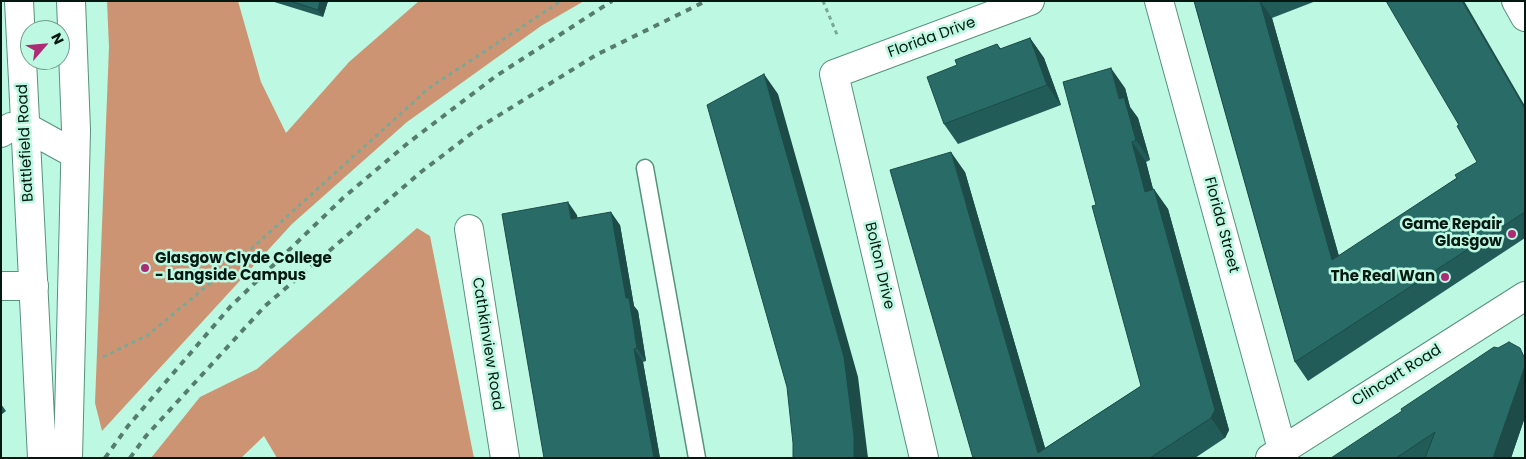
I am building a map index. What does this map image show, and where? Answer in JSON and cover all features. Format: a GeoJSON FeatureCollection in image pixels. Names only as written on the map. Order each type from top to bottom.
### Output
{"type":"FeatureCollection","features":[{"type":"Feature","properties":{"kind":"street","name":"Battlefield Road"},"geometry":{"type":"LineString","coordinates":[[19,1],[13,129],[34,286],[42,458]]}},
{"type":"Feature","properties":{"kind":"street"},"geometry":{"type":"LineString","coordinates":[[68,458],[72,365],[75,154],[71,1]]}},
{"type":"Feature","properties":{"kind":"street","name":"Florida Drive"},"geometry":{"type":"LineString","coordinates":[[834,74],[1030,1]]}},
{"type":"Feature","properties":{"kind":"street","name":"Florida Street"},"geometry":{"type":"LineString","coordinates":[[1160,1],[1276,454]]}},
{"type":"Feature","properties":{"kind":"street"},"geometry":{"type":"LineString","coordinates":[[1516,1],[1525,17]]}},
{"type":"Feature","properties":{"kind":"street","name":"Bolton Drive"},"geometry":{"type":"LineString","coordinates":[[834,74],[924,458]]}},
{"type":"Feature","properties":{"kind":"street"},"geometry":{"type":"LineString","coordinates":[[13,129],[75,154]]}},
{"type":"Feature","properties":{"kind":"street","name":"Cathkinview Road"},"geometry":{"type":"LineString","coordinates":[[469,230],[504,458]]}},
{"type":"Feature","properties":{"kind":"street"},"geometry":{"type":"LineString","coordinates":[[1,286],[34,286],[72,282]]}},
{"type":"Feature","properties":{"kind":"street","name":"Clincart Road"},"geometry":{"type":"LineString","coordinates":[[1276,454],[1525,296]]}},
{"type":"Feature","properties":{"kind":"lane"},"geometry":{"type":"LineString","coordinates":[[645,168],[697,458]]}},
{"type":"Feature","properties":{"kind":"path"},"geometry":{"type":"LineString","coordinates":[[72,365],[106,357],[148,335],[250,249],[430,88],[561,1]]}},
{"type":"Feature","properties":{"kind":"path"},"geometry":{"type":"LineString","coordinates":[[823,1],[841,42]]}},
{"type":"Feature","properties":{"kind":"shaded area"},"geometry":{"type":"Polygon","coordinates":[[[107,1],[238,1],[261,82],[286,133],[349,62],[419,1],[584,1],[541,26],[407,122],[292,224],[102,431],[95,403],[109,47],[107,1]]]}},
{"type":"Feature","properties":{"kind":"shaded area"},"geometry":{"type":"Polygon","coordinates":[[[417,228],[430,236],[474,458],[277,458],[264,436],[241,458],[151,458],[200,397],[257,369],[417,228]]]}},
{"type":"Feature","properties":{"kind":"building"},"geometry":{"type":"Polygon","coordinates":[[[290,1],[320,1],[318,10],[290,1]]]}},
{"type":"Feature","properties":{"kind":"building"},"geometry":{"type":"Polygon","coordinates":[[[1194,1],[1260,1],[1332,260],[1457,178],[1455,175],[1477,162],[1457,126],[1459,125],[1386,1],[1462,1],[1525,109],[1525,212],[1295,362],[1194,1]]]}},
{"type":"Feature","properties":{"kind":"building"},"geometry":{"type":"Polygon","coordinates":[[[1030,38],[1047,85],[944,124],[927,77],[957,65],[955,60],[997,44],[1000,49],[1030,38]]]}},
{"type":"Feature","properties":{"kind":"building"},"geometry":{"type":"Polygon","coordinates":[[[1111,68],[1119,99],[1124,97],[1136,140],[1132,142],[1145,192],[1154,189],[1215,410],[1211,418],[1150,458],[973,458],[890,170],[951,152],[1038,453],[1141,386],[1092,206],[1096,205],[1063,82],[1111,68]]]}},
{"type":"Feature","properties":{"kind":"building"},"geometry":{"type":"Polygon","coordinates":[[[764,74],[844,357],[854,436],[854,458],[793,458],[787,387],[707,105],[764,74]]]}},
{"type":"Feature","properties":{"kind":"building"},"geometry":{"type":"Polygon","coordinates":[[[568,202],[571,219],[611,212],[626,298],[629,298],[637,348],[634,349],[654,458],[544,458],[502,214],[568,202]]]}},
{"type":"Feature","properties":{"kind":"building"},"geometry":{"type":"Polygon","coordinates":[[[1509,342],[1520,348],[1525,359],[1525,366],[1493,458],[1425,458],[1435,432],[1396,458],[1331,458],[1494,347],[1498,348],[1509,342]]]}},
{"type":"Feature","properties":{"kind":"railway"},"geometry":{"type":"LineString","coordinates":[[105,458],[128,426],[230,307],[343,198],[408,143],[496,76],[612,1]]}},
{"type":"Feature","properties":{"kind":"railway"},"geometry":{"type":"LineString","coordinates":[[130,458],[146,436],[265,306],[421,172],[480,127],[596,55],[706,1]]}},
{"type":"Feature","properties":{"kind":"place","name":"Game Repair Glasgow"},"geometry":{"type":"Point","coordinates":[1512,234]}},
{"type":"Feature","properties":{"kind":"place","name":"Glasgow Clyde College - Langside Campus"},"geometry":{"type":"Point","coordinates":[145,268]}},
{"type":"Feature","properties":{"kind":"place","name":"The Real Wan"},"geometry":{"type":"Point","coordinates":[1445,277]}}]}
